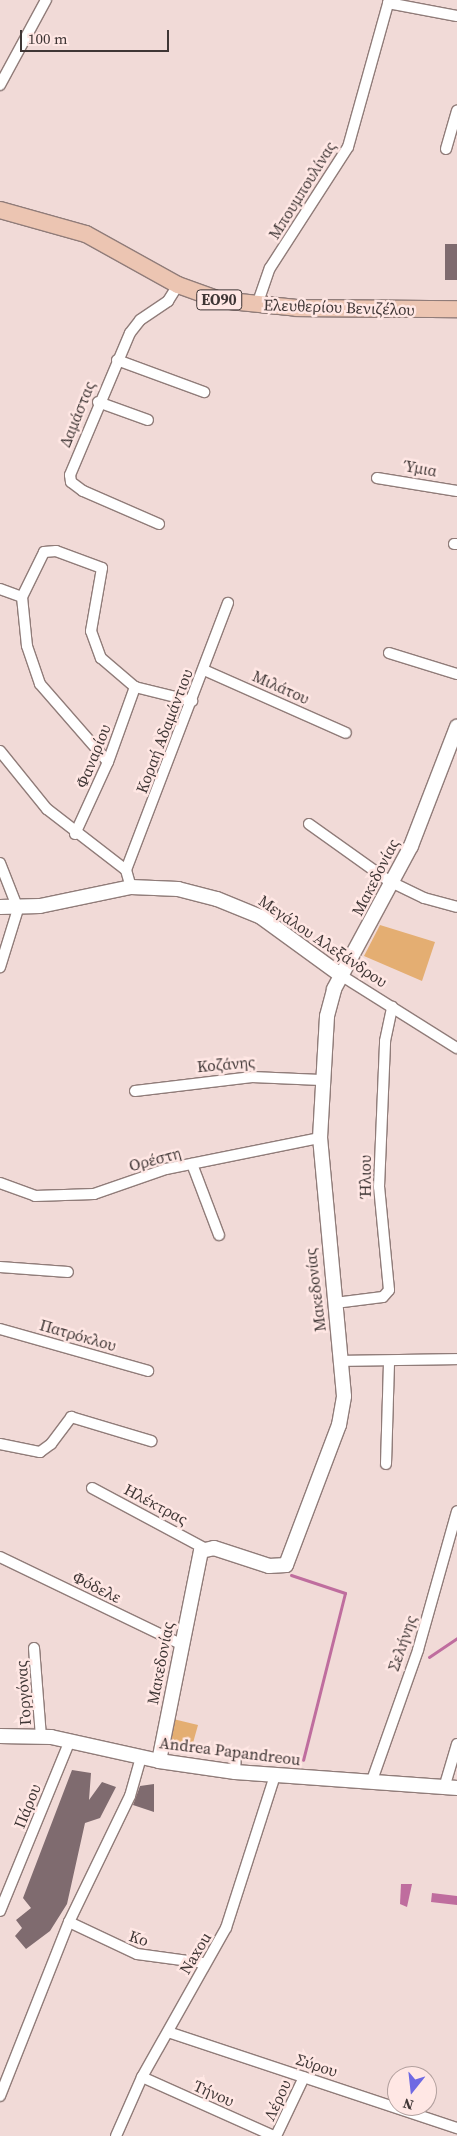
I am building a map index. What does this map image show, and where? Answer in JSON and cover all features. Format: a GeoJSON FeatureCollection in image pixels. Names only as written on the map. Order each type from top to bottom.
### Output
{"type":"FeatureCollection","features":[{"type":"Feature","properties":{"kind":"main road","name":"Ελευθερίου Βενιζέλου"},"geometry":{"type":"LineString","coordinates":[[0,210],[86,234],[178,285],[210,298],[257,305],[457,309]]}},
{"type":"Feature","properties":{"kind":"street"},"geometry":{"type":"LineString","coordinates":[[0,85],[46,0]]}},
{"type":"Feature","properties":{"kind":"street"},"geometry":{"type":"LineString","coordinates":[[388,2],[457,16]]}},
{"type":"Feature","properties":{"kind":"street","name":"Μπουμπουλίνας"},"geometry":{"type":"LineString","coordinates":[[257,305],[270,268],[348,147],[388,2]]}},
{"type":"Feature","properties":{"kind":"street"},"geometry":{"type":"LineString","coordinates":[[446,149],[457,111]]}},
{"type":"Feature","properties":{"kind":"street","name":"Δαμάστας"},"geometry":{"type":"LineString","coordinates":[[159,524],[83,491],[71,482],[70,470],[98,402],[136,324],[168,301],[178,285]]}},
{"type":"Feature","properties":{"kind":"street"},"geometry":{"type":"LineString","coordinates":[[117,360],[204,392]]}},
{"type":"Feature","properties":{"kind":"street"},"geometry":{"type":"LineString","coordinates":[[98,402],[148,420]]}},
{"type":"Feature","properties":{"kind":"street","name":"Ύμια"},"geometry":{"type":"LineString","coordinates":[[377,478],[457,491]]}},
{"type":"Feature","properties":{"kind":"street"},"geometry":{"type":"LineString","coordinates":[[108,762],[38,680],[27,646],[22,597],[44,552],[56,551],[102,568],[91,625],[93,640],[101,658],[136,687],[192,701]]}},
{"type":"Feature","properties":{"kind":"street"},"geometry":{"type":"LineString","coordinates":[[0,589],[22,597]]}},
{"type":"Feature","properties":{"kind":"street","name":"Κοραή Αδαμάντιου"},"geometry":{"type":"LineString","coordinates":[[126,870],[228,603]]}},
{"type":"Feature","properties":{"kind":"street"},"geometry":{"type":"LineString","coordinates":[[389,653],[457,674]]}},
{"type":"Feature","properties":{"kind":"street","name":"Μιλάτου"},"geometry":{"type":"LineString","coordinates":[[204,670],[346,733]]}},
{"type":"Feature","properties":{"kind":"street","name":"Φαναρίου"},"geometry":{"type":"LineString","coordinates":[[75,834],[108,762],[136,687]]}},
{"type":"Feature","properties":{"kind":"street","name":"Μακεδονίας"},"geometry":{"type":"LineString","coordinates":[[159,1761],[181,1644],[204,1548],[214,1548],[269,1566],[286,1565],[342,1412],[341,1361],[320,1138],[321,1080],[327,1016],[342,976],[392,884],[426,811],[457,727]]}},
{"type":"Feature","properties":{"kind":"street"},"geometry":{"type":"LineString","coordinates":[[0,751],[46,809],[75,834],[126,870],[131,887]]}},
{"type":"Feature","properties":{"kind":"street"},"geometry":{"type":"LineString","coordinates":[[310,824],[392,884],[424,898],[457,907]]}},
{"type":"Feature","properties":{"kind":"street"},"geometry":{"type":"LineString","coordinates":[[0,863],[18,909],[0,967]]}},
{"type":"Feature","properties":{"kind":"street","name":"Μεγάλου Αλεξάνδρου"},"geometry":{"type":"LineString","coordinates":[[0,907],[18,909],[131,887],[178,889],[247,911],[285,932],[342,976],[457,1048]]}},
{"type":"Feature","properties":{"kind":"street","name":"Ήλιου"},"geometry":{"type":"LineString","coordinates":[[335,1303],[383,1297],[389,1290],[379,1187],[385,1040],[392,1007]]}},
{"type":"Feature","properties":{"kind":"street","name":"Κοζάνης"},"geometry":{"type":"LineString","coordinates":[[135,1091],[252,1076],[321,1080]]}},
{"type":"Feature","properties":{"kind":"street","name":"Ορέστη"},"geometry":{"type":"LineString","coordinates":[[0,1183],[35,1196],[76,1196],[192,1164],[320,1138]]}},
{"type":"Feature","properties":{"kind":"street"},"geometry":{"type":"LineString","coordinates":[[192,1164],[218,1235]]}},
{"type":"Feature","properties":{"kind":"street"},"geometry":{"type":"LineString","coordinates":[[0,1267],[68,1272]]}},
{"type":"Feature","properties":{"kind":"street","name":"Πατρόκλου"},"geometry":{"type":"LineString","coordinates":[[0,1329],[148,1371]]}},
{"type":"Feature","properties":{"kind":"street"},"geometry":{"type":"LineString","coordinates":[[341,1361],[457,1359]]}},
{"type":"Feature","properties":{"kind":"street"},"geometry":{"type":"LineString","coordinates":[[386,1464],[388,1361]]}},
{"type":"Feature","properties":{"kind":"street"},"geometry":{"type":"LineString","coordinates":[[0,1444],[40,1452],[52,1444],[71,1417],[151,1441]]}},
{"type":"Feature","properties":{"kind":"street","name":"Ηλέκτρας"},"geometry":{"type":"LineString","coordinates":[[92,1488],[204,1548]]}},
{"type":"Feature","properties":{"kind":"street","name":"Σελήνης"},"geometry":{"type":"LineString","coordinates":[[371,1783],[418,1650],[457,1511]]}},
{"type":"Feature","properties":{"kind":"street","name":"Φόδελε"},"geometry":{"type":"LineString","coordinates":[[0,1557],[181,1644]]}},
{"type":"Feature","properties":{"kind":"street","name":"Γοργόνας"},"geometry":{"type":"LineString","coordinates":[[34,1648],[41,1736]]}},
{"type":"Feature","properties":{"kind":"street","name":"Andrea Papandreou"},"geometry":{"type":"LineString","coordinates":[[0,1736],[41,1736],[70,1740],[159,1761],[235,1772],[451,1788]]}},
{"type":"Feature","properties":{"kind":"street","name":"Πάρου"},"geometry":{"type":"LineString","coordinates":[[0,1911],[70,1740]]}},
{"type":"Feature","properties":{"kind":"street"},"geometry":{"type":"LineString","coordinates":[[451,1788],[457,1744]]}},
{"type":"Feature","properties":{"kind":"street"},"geometry":{"type":"LineString","coordinates":[[235,1772],[236,1755]]}},
{"type":"Feature","properties":{"kind":"street"},"geometry":{"type":"LineString","coordinates":[[0,2096],[69,1922],[121,1816],[142,1757]]}},
{"type":"Feature","properties":{"kind":"street","name":"Naxou"},"geometry":{"type":"LineString","coordinates":[[116,2136],[142,2077],[230,1919],[275,1775]]}},
{"type":"Feature","properties":{"kind":"street","name":"Ko"},"geometry":{"type":"LineString","coordinates":[[69,1922],[137,1954],[204,1963]]}},
{"type":"Feature","properties":{"kind":"street","name":"Σύρου"},"geometry":{"type":"LineString","coordinates":[[168,2032],[457,2128]]}},
{"type":"Feature","properties":{"kind":"street","name":"Τήνου"},"geometry":{"type":"LineString","coordinates":[[142,2077],[275,2136]]}},
{"type":"Feature","properties":{"kind":"street","name":"Λέρου"},"geometry":{"type":"LineString","coordinates":[[275,2136],[304,2077]]}},
{"type":"Feature","properties":{"kind":"shaded area"},"geometry":{"type":"Polygon","coordinates":[[[380,925],[435,942],[422,981],[364,956],[380,925]]]}},
{"type":"Feature","properties":{"kind":"shaded area"},"geometry":{"type":"Polygon","coordinates":[[[169,1718],[198,1725],[191,1750],[164,1747],[169,1718]]]}},
{"type":"Feature","properties":{"kind":"shaded area"},"geometry":{"type":"Polygon","coordinates":[[[401,1884],[412,1884],[407,1907],[400,1904],[401,1884]]]}},
{"type":"Feature","properties":{"kind":"shaded area"},"geometry":{"type":"Polygon","coordinates":[[[432,1893],[457,1896],[457,1905],[431,1902],[432,1893]]]}},
{"type":"Feature","properties":{"kind":"building"},"geometry":{"type":"Polygon","coordinates":[[[445,244],[457,244],[457,280],[445,280],[445,244]]]}},
{"type":"Feature","properties":{"kind":"building"},"geometry":{"type":"Polygon","coordinates":[[[72,1770],[91,1773],[89,1800],[102,1782],[116,1787],[100,1818],[85,1823],[67,1904],[50,1931],[26,1949],[15,1936],[22,1928],[16,1920],[31,1908],[23,1898],[72,1770]]]}},
{"type":"Feature","properties":{"kind":"building"},"geometry":{"type":"Polygon","coordinates":[[[154,1784],[154,1812],[133,1805],[140,1786],[154,1784]]]}},
{"type":"Feature","properties":{"kind":"waterway"},"geometry":{"type":"LineString","coordinates":[[291,1575],[345,1593],[303,1760]]}},
{"type":"Feature","properties":{"kind":"waterway"},"geometry":{"type":"LineString","coordinates":[[429,1657],[457,1638]]}}]}
